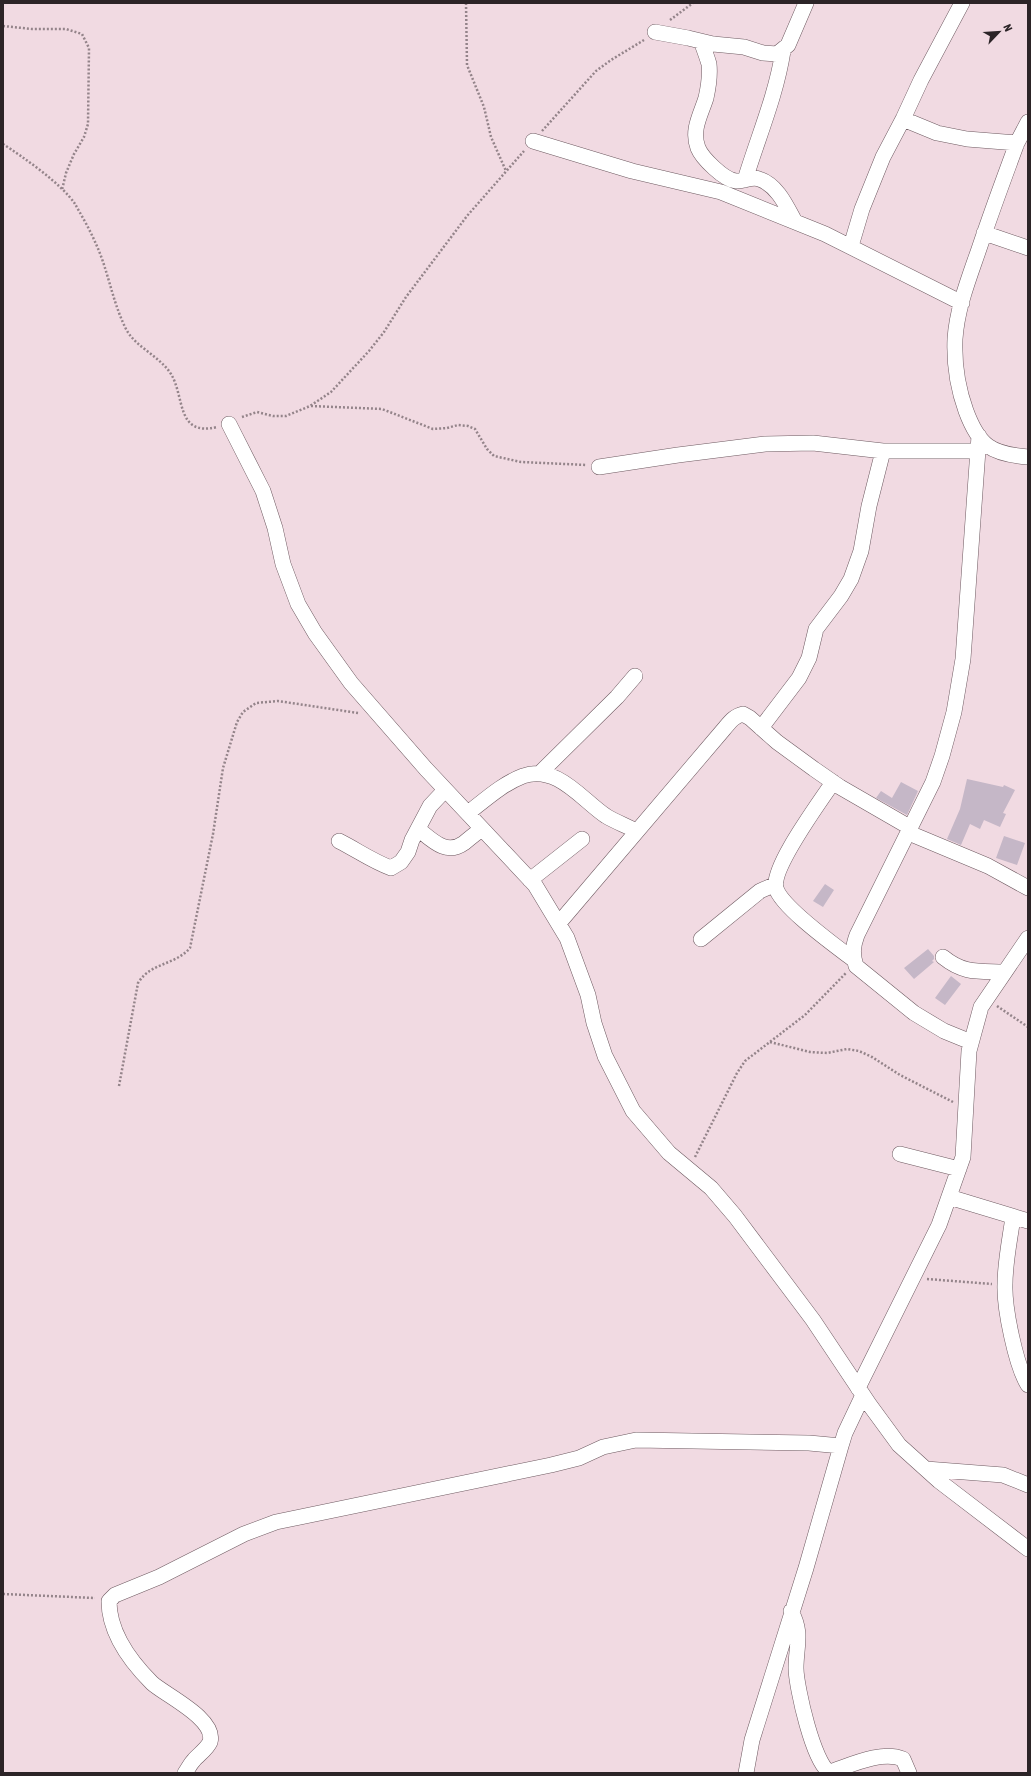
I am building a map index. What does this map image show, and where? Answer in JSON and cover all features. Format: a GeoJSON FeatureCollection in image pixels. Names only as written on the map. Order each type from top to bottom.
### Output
{"type":"FeatureCollection","features":[{"type":"Feature","properties":{"kind":"street"},"geometry":{"type":"LineString","coordinates":[[745,180],[774,96],[783,51],[792,37],[806,3]]}},
{"type":"Feature","properties":{"kind":"street"},"geometry":{"type":"LineString","coordinates":[[851,246],[862,209],[883,157],[920,80],[962,3]]}},
{"type":"Feature","properties":{"kind":"street"},"geometry":{"type":"LineString","coordinates":[[655,32],[713,44],[744,47],[773,55],[783,51]]}},
{"type":"Feature","properties":{"kind":"street"},"geometry":{"type":"LineString","coordinates":[[701,41],[709,65],[706,97],[696,129],[697,145],[705,158],[728,180],[737,182],[758,178],[766,182],[783,200],[794,220]]}},
{"type":"Feature","properties":{"kind":"street"},"geometry":{"type":"LineString","coordinates":[[903,118],[937,133],[967,139],[1017,143]]}},
{"type":"Feature","properties":{"kind":"street"},"geometry":{"type":"LineString","coordinates":[[1028,122],[1017,143],[965,288],[955,339],[956,369],[963,402],[972,428],[984,444],[992,450],[1009,456],[1028,457]]}},
{"type":"Feature","properties":{"kind":"street"},"geometry":{"type":"LineString","coordinates":[[533,141],[632,171],[721,192],[794,220],[851,246],[962,303]]}},
{"type":"Feature","properties":{"kind":"street"},"geometry":{"type":"LineString","coordinates":[[984,233],[1028,248]]}},
{"type":"Feature","properties":{"kind":"street"},"geometry":{"type":"LineString","coordinates":[[228,424],[263,491],[275,528],[283,564],[298,604],[315,633],[351,683],[445,790],[535,885],[567,938],[588,995],[594,1023],[605,1056],[633,1111],[669,1153],[711,1188],[759,1247],[813,1320],[899,1445],[939,1481],[1028,1549]]}},
{"type":"Feature","properties":{"kind":"street"},"geometry":{"type":"LineString","coordinates":[[855,963],[853,946],[857,935],[933,782],[954,712],[963,659],[979,436]]}},
{"type":"Feature","properties":{"kind":"street"},"geometry":{"type":"LineString","coordinates":[[599,467],[764,444],[813,444],[883,451],[978,451]]}},
{"type":"Feature","properties":{"kind":"street"},"geometry":{"type":"LineString","coordinates":[[761,728],[799,678],[809,658],[816,629],[841,596],[851,579],[861,551],[869,506],[883,451]]}},
{"type":"Feature","properties":{"kind":"street"},"geometry":{"type":"LineString","coordinates":[[540,773],[612,703],[635,676]]}},
{"type":"Feature","properties":{"kind":"street"},"geometry":{"type":"LineString","coordinates":[[558,923],[733,718],[743,714],[777,742],[833,782],[910,830],[988,866],[1028,888]]}},
{"type":"Feature","properties":{"kind":"street"},"geometry":{"type":"LineString","coordinates":[[468,813],[507,784],[524,776],[540,773],[557,779],[574,788],[606,816],[636,831]]}},
{"type":"Feature","properties":{"kind":"street"},"geometry":{"type":"LineString","coordinates":[[833,782],[791,847],[779,872],[776,889],[782,900],[798,915],[914,1013],[944,1031],[971,1042]]}},
{"type":"Feature","properties":{"kind":"street"},"geometry":{"type":"LineString","coordinates":[[339,841],[358,850],[375,862],[391,868],[401,862],[408,852],[430,806],[445,790]]}},
{"type":"Feature","properties":{"kind":"street"},"geometry":{"type":"LineString","coordinates":[[418,829],[445,849],[459,846],[482,829]]}},
{"type":"Feature","properties":{"kind":"street"},"geometry":{"type":"LineString","coordinates":[[530,880],[582,839]]}},
{"type":"Feature","properties":{"kind":"street"},"geometry":{"type":"LineString","coordinates":[[701,939],[760,891],[776,884]]}},
{"type":"Feature","properties":{"kind":"street"},"geometry":{"type":"LineString","coordinates":[[746,1773],[752,1740],[791,1611],[806,1568],[845,1433],[861,1391],[938,1225],[959,1169],[962,1158],[971,1042],[981,1007],[1028,938]]}},
{"type":"Feature","properties":{"kind":"street"},"geometry":{"type":"LineString","coordinates":[[943,957],[952,964],[963,969],[1004,972]]}},
{"type":"Feature","properties":{"kind":"street"},"geometry":{"type":"LineString","coordinates":[[900,1154],[959,1169]]}},
{"type":"Feature","properties":{"kind":"street"},"geometry":{"type":"LineString","coordinates":[[949,1197],[1028,1221]]}},
{"type":"Feature","properties":{"kind":"street"},"geometry":{"type":"LineString","coordinates":[[1013,1217],[1004,1285],[1009,1320],[1020,1370],[1028,1385]]}},
{"type":"Feature","properties":{"kind":"street"},"geometry":{"type":"LineString","coordinates":[[185,1773],[210,1742],[210,1734],[204,1722],[153,1684],[128,1656],[109,1615],[110,1601],[114,1595],[159,1578],[244,1534],[276,1522],[551,1465],[579,1458],[603,1447],[636,1440],[809,1443],[841,1446]]}},
{"type":"Feature","properties":{"kind":"street"},"geometry":{"type":"LineString","coordinates":[[926,1469],[1003,1475],[1028,1485]]}},
{"type":"Feature","properties":{"kind":"street"},"geometry":{"type":"LineString","coordinates":[[791,1611],[796,1621],[799,1633],[796,1668],[799,1691],[817,1755],[826,1770],[830,1772],[867,1760],[895,1756],[903,1759],[909,1773]]}},
{"type":"Feature","properties":{"kind":"path"},"geometry":{"type":"LineString","coordinates":[[466,3],[467,65],[484,107],[492,137],[506,172]]}},
{"type":"Feature","properties":{"kind":"path"},"geometry":{"type":"LineString","coordinates":[[3,144],[23,157],[74,202],[97,244],[125,328],[138,344],[160,362],[171,375],[179,392],[185,418],[189,424],[201,428],[214,428],[257,412],[272,416],[286,416],[310,406],[331,392],[369,351],[384,332],[406,297],[467,216],[596,71],[655,32],[693,3]]}},
{"type":"Feature","properties":{"kind":"path"},"geometry":{"type":"LineString","coordinates":[[3,26],[32,30],[66,29],[82,34],[88,48],[88,124],[84,137],[74,154],[66,173],[62,190]]}},
{"type":"Feature","properties":{"kind":"path"},"geometry":{"type":"LineString","coordinates":[[310,406],[382,409],[433,429],[440,430],[463,425],[475,429],[487,449],[494,456],[521,462],[574,463],[599,467]]}},
{"type":"Feature","properties":{"kind":"path"},"geometry":{"type":"LineString","coordinates":[[120,1086],[138,983],[144,974],[160,965],[183,956],[190,948],[213,834],[223,768],[237,722],[243,712],[247,707],[256,703],[278,701],[364,714],[378,713]]}},
{"type":"Feature","properties":{"kind":"path"},"geometry":{"type":"LineString","coordinates":[[689,1169],[736,1073],[745,1061],[805,1015],[855,963]]}},
{"type":"Feature","properties":{"kind":"path"},"geometry":{"type":"LineString","coordinates":[[986,998],[1028,1027]]}},
{"type":"Feature","properties":{"kind":"path"},"geometry":{"type":"LineString","coordinates":[[770,1042],[810,1052],[827,1054],[847,1049],[859,1052],[872,1057],[900,1075],[966,1109]]}},
{"type":"Feature","properties":{"kind":"path"},"geometry":{"type":"LineString","coordinates":[[913,1278],[1004,1285]]}},
{"type":"Feature","properties":{"kind":"path"},"geometry":{"type":"LineString","coordinates":[[3,1594],[94,1598],[110,1601]]}},
{"type":"Feature","properties":{"kind":"building"},"geometry":{"type":"Polygon","coordinates":[[[967,779],[1003,787],[1004,785],[1015,790],[1003,813],[1006,814],[1000,827],[984,820],[980,829],[970,824],[961,845],[947,839],[960,809],[967,779]]]}},
{"type":"Feature","properties":{"kind":"building"},"geometry":{"type":"Polygon","coordinates":[[[901,782],[918,791],[907,815],[876,798],[881,791],[892,798],[901,782]]]}},
{"type":"Feature","properties":{"kind":"building"},"geometry":{"type":"Polygon","coordinates":[[[1004,836],[1025,843],[1017,865],[996,858],[1004,836]]]}},
{"type":"Feature","properties":{"kind":"building"},"geometry":{"type":"Polygon","coordinates":[[[825,884],[834,890],[823,907],[813,901],[825,884]]]}},
{"type":"Feature","properties":{"kind":"building"},"geometry":{"type":"Polygon","coordinates":[[[928,949],[934,956],[932,961],[934,962],[914,979],[904,968],[928,949]]]}},
{"type":"Feature","properties":{"kind":"building"},"geometry":{"type":"Polygon","coordinates":[[[951,976],[961,984],[945,1005],[935,998],[951,976]]]}}]}
